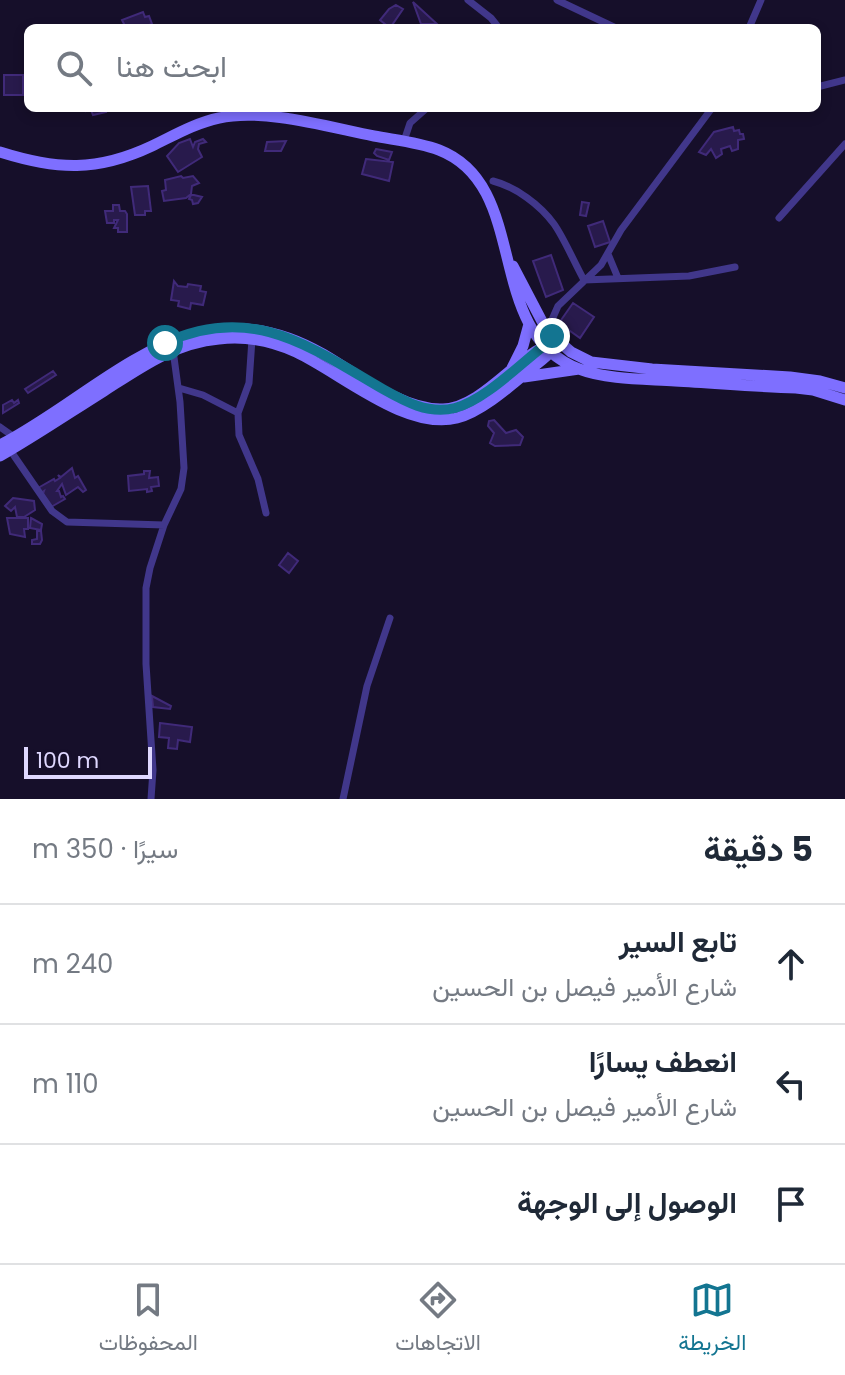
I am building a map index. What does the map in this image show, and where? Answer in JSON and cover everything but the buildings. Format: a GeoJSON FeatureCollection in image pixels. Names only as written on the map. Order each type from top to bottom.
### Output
{"type":"FeatureCollection","features":[{"type":"Feature","properties":{"kind":"main road"},"geometry":{"type":"LineString","coordinates":[[0,152],[50,165],[98,165],[126,157],[202,122],[234,115],[272,118],[404,141],[438,150],[459,162],[473,175],[494,212],[513,285],[529,324],[579,369]]}},
{"type":"Feature","properties":{"kind":"main road"},"geometry":{"type":"LineString","coordinates":[[507,255],[553,346],[577,356],[599,364],[790,377],[845,388]]}},
{"type":"Feature","properties":{"kind":"main road"},"geometry":{"type":"LineString","coordinates":[[516,374],[529,324]]}},
{"type":"Feature","properties":{"kind":"main road"},"geometry":{"type":"LineString","coordinates":[[8,446],[157,347],[216,328],[258,329],[300,341],[401,399],[430,408],[446,409],[464,405],[516,374],[579,369],[631,378],[796,388],[845,400]]}},
{"type":"Feature","properties":{"kind":"main road"},"geometry":{"type":"LineString","coordinates":[[8,446],[173,350],[209,340],[252,339],[297,352],[384,402],[426,419],[446,420],[465,415],[553,346]]}},
{"type":"Feature","properties":{"kind":"street"},"geometry":{"type":"LineString","coordinates":[[468,0],[496,24]]}},
{"type":"Feature","properties":{"kind":"street"},"geometry":{"type":"LineString","coordinates":[[557,0],[608,24]]}},
{"type":"Feature","properties":{"kind":"street"},"geometry":{"type":"LineString","coordinates":[[751,24],[761,0]]}},
{"type":"Feature","properties":{"kind":"street"},"geometry":{"type":"LineString","coordinates":[[821,86],[845,80]]}},
{"type":"Feature","properties":{"kind":"street"},"geometry":{"type":"LineString","coordinates":[[404,141],[410,123],[422,112]]}},
{"type":"Feature","properties":{"kind":"street"},"geometry":{"type":"LineString","coordinates":[[547,331],[558,306],[601,265],[621,230],[708,112]]}},
{"type":"Feature","properties":{"kind":"street"},"geometry":{"type":"LineString","coordinates":[[779,218],[845,144]]}},
{"type":"Feature","properties":{"kind":"street"},"geometry":{"type":"LineString","coordinates":[[493,181],[521,193],[554,225],[584,280]]}},
{"type":"Feature","properties":{"kind":"street"},"geometry":{"type":"LineString","coordinates":[[608,254],[618,278]]}},
{"type":"Feature","properties":{"kind":"street"},"geometry":{"type":"LineString","coordinates":[[584,280],[689,276],[735,267]]}},
{"type":"Feature","properties":{"kind":"street"},"geometry":{"type":"LineString","coordinates":[[252,339],[249,383],[238,413],[239,435],[258,479],[266,513]]}},
{"type":"Feature","properties":{"kind":"street"},"geometry":{"type":"LineString","coordinates":[[151,799],[153,770],[146,664],[146,596],[150,568],[183,479],[179,388],[173,350]]}},
{"type":"Feature","properties":{"kind":"street"},"geometry":{"type":"LineString","coordinates":[[179,388],[203,395],[238,413]]}},
{"type":"Feature","properties":{"kind":"street"},"geometry":{"type":"LineString","coordinates":[[0,427],[8,446],[52,511],[67,522],[164,525]]}},
{"type":"Feature","properties":{"kind":"street"},"geometry":{"type":"LineString","coordinates":[[343,799],[367,686],[390,618]]}},
{"type":"Feature","properties":{"kind":"route"},"geometry":{"type":"LineString","coordinates":[[165,343],[216,328],[258,329],[276,333],[300,341],[412,404],[446,409],[464,405],[485,392],[545,345],[553,343],[552,336]]}}]}
